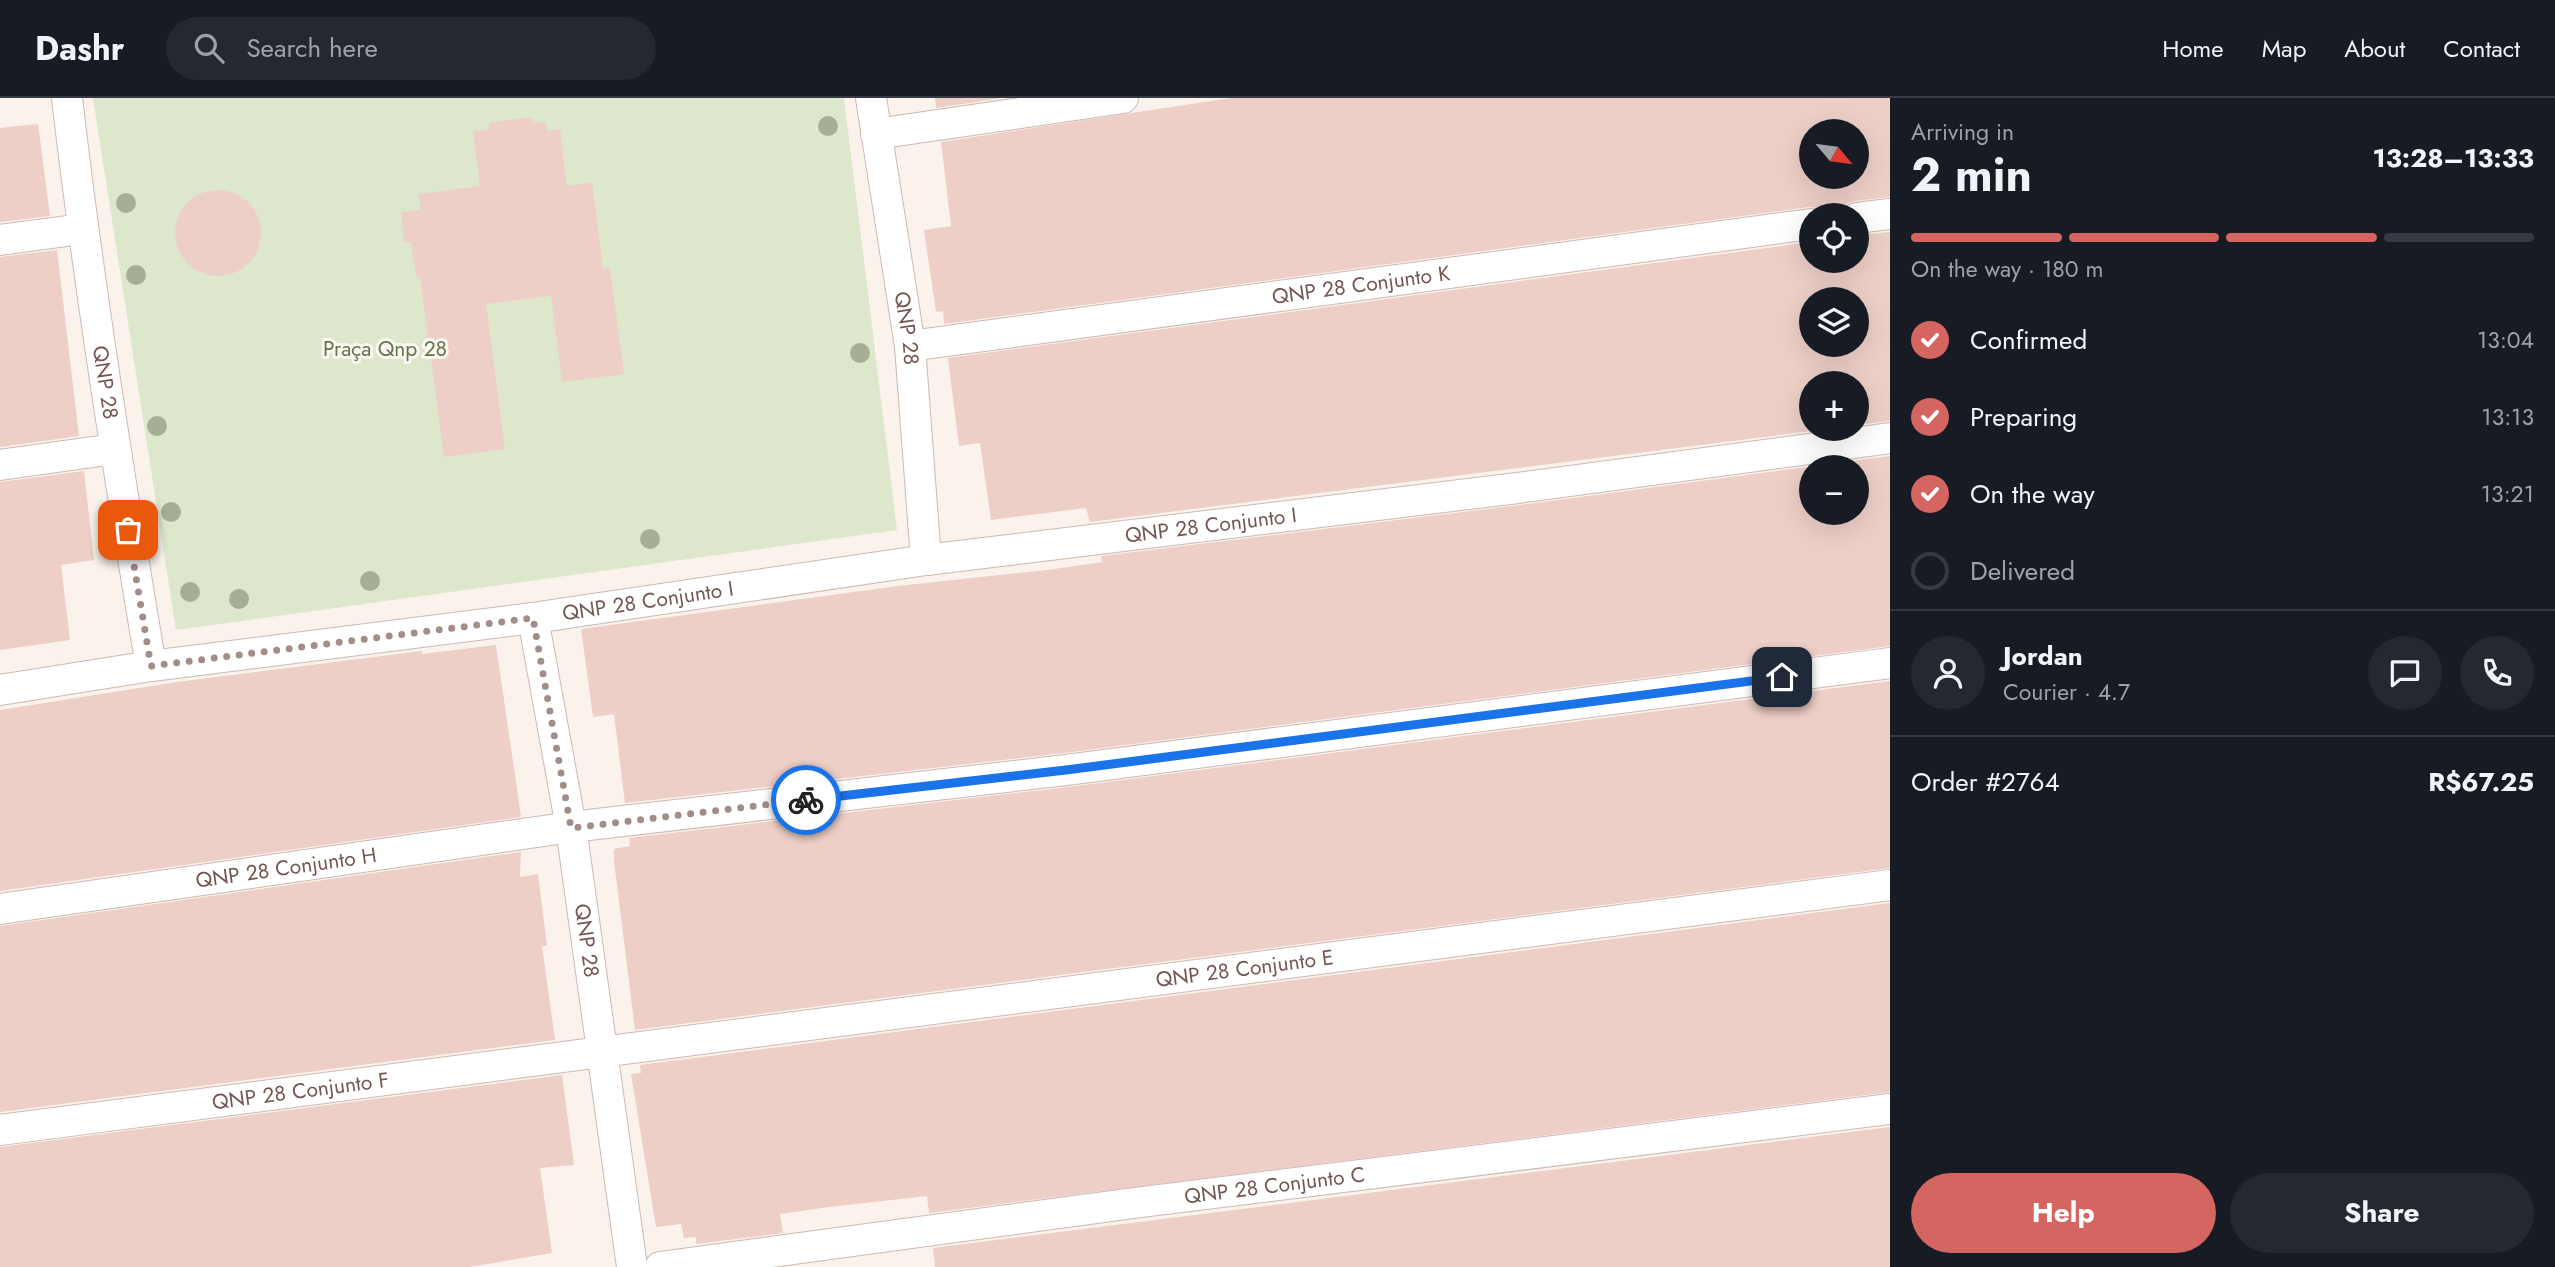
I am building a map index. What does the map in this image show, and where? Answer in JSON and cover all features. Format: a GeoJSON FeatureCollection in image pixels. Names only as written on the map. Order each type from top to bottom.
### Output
{"type":"FeatureCollection","features":[{"type":"Feature","properties":{"kind":"street","name":"QNP 28"},"geometry":{"type":"LineString","coordinates":[[68,98],[82,229],[114,449],[151,666]]}},
{"type":"Feature","properties":{"kind":"street","name":"QNP 28"},"geometry":{"type":"LineString","coordinates":[[871,98],[910,346],[926,561]]}},
{"type":"Feature","properties":{"kind":"street"},"geometry":{"type":"LineString","coordinates":[[876,134],[1123,98]]}},
{"type":"Feature","properties":{"kind":"street"},"geometry":{"type":"LineString","coordinates":[[1869,217],[1890,214]]}},
{"type":"Feature","properties":{"kind":"street","name":"QNP 28 Conjunto K"},"geometry":{"type":"LineString","coordinates":[[910,346],[1799,226]]}},
{"type":"Feature","properties":{"kind":"street"},"geometry":{"type":"LineString","coordinates":[[0,240],[82,229]]}},
{"type":"Feature","properties":{"kind":"street","name":"QNP 28 Conjunto I"},"geometry":{"type":"LineString","coordinates":[[0,690],[151,666],[533,618],[926,561],[1477,494],[1890,438]]}},
{"type":"Feature","properties":{"kind":"street"},"geometry":{"type":"LineString","coordinates":[[0,465],[114,449]]}},
{"type":"Feature","properties":{"kind":"street","name":"QNP 28"},"geometry":{"type":"LineString","coordinates":[[533,618],[571,828],[632,1267]]}},
{"type":"Feature","properties":{"kind":"street","name":"QNP 28 Conjunto H"},"geometry":{"type":"LineString","coordinates":[[0,909],[571,828],[1066,770],[1890,663]]}},
{"type":"Feature","properties":{"kind":"street","name":"QNP 28 Conjunto E"},"geometry":{"type":"LineString","coordinates":[[600,1050],[1890,885]]}},
{"type":"Feature","properties":{"kind":"street","name":"QNP 28 Conjunto F"},"geometry":{"type":"LineString","coordinates":[[0,1130],[600,1050]]}},
{"type":"Feature","properties":{"kind":"street","name":"QNP 28 Conjunto C"},"geometry":{"type":"LineString","coordinates":[[660,1267],[1134,1203],[1890,1109]]}},
{"type":"Feature","properties":{"kind":"green space","name":"Praça Qnp 28"},"geometry":{"type":"Polygon","coordinates":[[[93,98],[844,98],[897,530],[176,630],[93,98]]]}},
{"type":"Feature","properties":{"kind":"building"},"geometry":{"type":"Polygon","coordinates":[[[935,98],[1002,98],[936,108],[935,98]]]}},
{"type":"Feature","properties":{"kind":"building"},"geometry":{"type":"Polygon","coordinates":[[[1231,98],[1890,98],[1890,197],[1849,203],[1799,203],[1799,208],[944,324],[943,311],[936,312],[924,230],[951,226],[941,142],[1231,98]]]}},
{"type":"Feature","properties":{"kind":"building"},"geometry":{"type":"Polygon","coordinates":[[[532,117],[533,123],[546,122],[547,131],[560,129],[567,186],[592,182],[603,269],[610,267],[624,374],[562,382],[551,296],[486,304],[505,449],[444,457],[420,276],[416,277],[411,242],[404,243],[401,212],[421,210],[419,194],[480,186],[473,131],[489,130],[489,123],[532,117]]]}},
{"type":"Feature","properties":{"kind":"building"},"geometry":{"type":"Polygon","coordinates":[[[38,124],[50,216],[0,222],[0,128],[38,124]]]}},
{"type":"Feature","properties":{"kind":"building"},"geometry":{"type":"Polygon","coordinates":[[[218,190],[235,193],[249,202],[258,216],[261,233],[258,250],[249,264],[235,273],[218,276],[201,273],[187,264],[178,250],[175,233],[178,216],[187,202],[201,193],[218,190]]]}},
{"type":"Feature","properties":{"kind":"building"},"geometry":{"type":"Polygon","coordinates":[[[1890,232],[1890,421],[1869,424],[1869,371],[1799,371],[1799,433],[1090,522],[1086,508],[991,520],[980,443],[959,446],[948,358],[1799,244],[1799,273],[1869,273],[1869,234],[1890,232]]]}},
{"type":"Feature","properties":{"kind":"building"},"geometry":{"type":"Polygon","coordinates":[[[57,250],[79,436],[0,447],[0,257],[57,250]]]}},
{"type":"Feature","properties":{"kind":"building"},"geometry":{"type":"Polygon","coordinates":[[[1890,456],[1890,646],[1064,753],[625,803],[614,714],[593,717],[581,629],[898,586],[1047,570],[1102,562],[1101,556],[1799,468],[1799,525],[1869,525],[1869,459],[1890,456]]]}},
{"type":"Feature","properties":{"kind":"building"},"geometry":{"type":"Polygon","coordinates":[[[84,471],[94,560],[61,565],[70,640],[0,650],[0,482],[84,471]]]}},
{"type":"Feature","properties":{"kind":"building"},"geometry":{"type":"Polygon","coordinates":[[[496,645],[521,817],[0,891],[0,710],[177,682],[422,651],[422,654],[496,645]]]}},
{"type":"Feature","properties":{"kind":"building"},"geometry":{"type":"Polygon","coordinates":[[[1890,681],[1890,868],[635,1030],[614,861],[614,849],[630,846],[629,838],[1068,787],[1890,681]]]}},
{"type":"Feature","properties":{"kind":"building"},"geometry":{"type":"Polygon","coordinates":[[[521,852],[520,877],[538,874],[547,946],[542,946],[555,1040],[0,1112],[0,926],[521,852]]]}},
{"type":"Feature","properties":{"kind":"building"},"geometry":{"type":"Polygon","coordinates":[[[1890,903],[1890,1092],[929,1213],[927,1196],[829,1207],[780,1214],[783,1233],[696,1244],[696,1237],[684,1238],[681,1224],[656,1227],[631,1074],[641,1073],[640,1065],[1890,903]]]}},
{"type":"Feature","properties":{"kind":"building"},"geometry":{"type":"Polygon","coordinates":[[[562,1075],[574,1165],[540,1168],[552,1253],[470,1267],[0,1267],[0,1147],[562,1075]]]}},
{"type":"Feature","properties":{"kind":"building"},"geometry":{"type":"Polygon","coordinates":[[[1890,1127],[1890,1267],[935,1267],[933,1248],[1890,1127]]]}},
{"type":"Feature","properties":{"kind":"way so far"},"geometry":{"type":"LineString","coordinates":[[128,530],[151,666],[533,618],[571,828],[806,800]]}},
{"type":"Feature","properties":{"kind":"route"},"geometry":{"type":"LineString","coordinates":[[806,800],[1066,770],[1782,677]]}}]}
